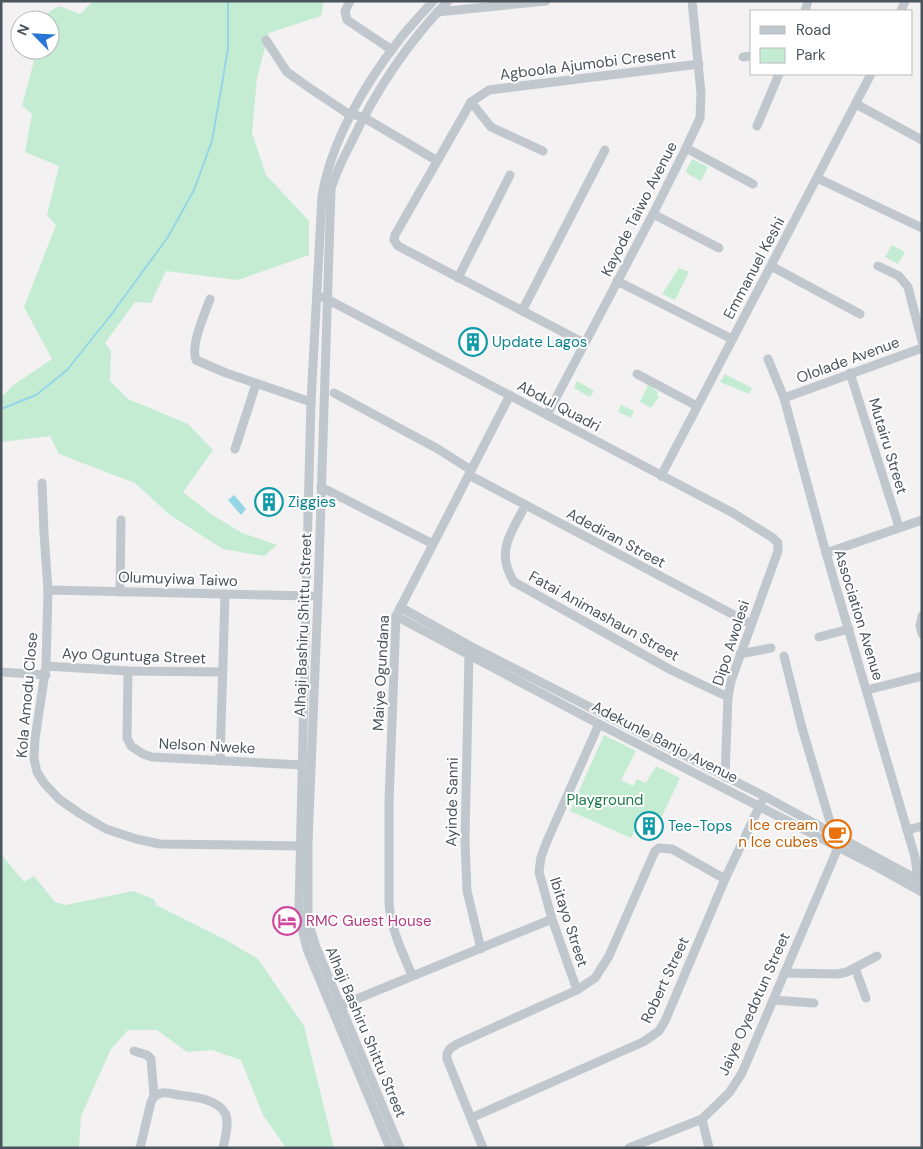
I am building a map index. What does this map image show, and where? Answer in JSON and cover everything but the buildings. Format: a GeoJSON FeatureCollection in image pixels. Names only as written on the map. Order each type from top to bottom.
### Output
{"type":"FeatureCollection","features":[{"type":"Feature","properties":{"kind":"street"},"geometry":{"type":"LineString","coordinates":[[350,1],[345,10],[347,20],[392,50]]}},
{"type":"Feature","properties":{"kind":"street","name":"Alhaji Bashiru Shittu Street"},"geometry":{"type":"LineString","coordinates":[[400,1148],[316,947],[308,920],[308,843],[331,189],[335,175],[363,117],[403,56],[437,12],[448,1]]}},
{"type":"Feature","properties":{"kind":"street"},"geometry":{"type":"LineString","coordinates":[[430,4],[437,12],[546,1]]}},
{"type":"Feature","properties":{"kind":"street","name":"Kayode Taiwo Avenue"},"geometry":{"type":"LineString","coordinates":[[547,415],[653,214],[700,118],[701,106],[692,1]]}},
{"type":"Feature","properties":{"kind":"street","name":"Alhaji Bashiru Shittu Street"},"geometry":{"type":"LineString","coordinates":[[390,1148],[307,949],[299,910],[311,402],[322,196],[325,175],[350,114],[392,50],[430,4]]}},
{"type":"Feature","properties":{"kind":"street"},"geometry":{"type":"LineString","coordinates":[[266,40],[287,72],[347,113],[363,117],[436,160]]}},
{"type":"Feature","properties":{"kind":"street","name":"Agboola Ajumobi Cresent"},"geometry":{"type":"LineString","coordinates":[[584,344],[398,246],[394,240],[436,160],[471,102],[489,90],[698,64]]}},
{"type":"Feature","properties":{"kind":"street"},"geometry":{"type":"LineString","coordinates":[[757,126],[780,75]]}},
{"type":"Feature","properties":{"kind":"street","name":"Emmanuel Keshi"},"geometry":{"type":"LineString","coordinates":[[661,476],[870,75]]}},
{"type":"Feature","properties":{"kind":"street"},"geometry":{"type":"LineString","coordinates":[[471,102],[487,123],[496,130],[543,151]]}},
{"type":"Feature","properties":{"kind":"street"},"geometry":{"type":"LineString","coordinates":[[856,104],[922,140]]}},
{"type":"Feature","properties":{"kind":"street"},"geometry":{"type":"LineString","coordinates":[[686,148],[753,184]]}},
{"type":"Feature","properties":{"kind":"street"},"geometry":{"type":"LineString","coordinates":[[522,310],[605,150]]}},
{"type":"Feature","properties":{"kind":"street"},"geometry":{"type":"LineString","coordinates":[[458,278],[510,176]]}},
{"type":"Feature","properties":{"kind":"street"},"geometry":{"type":"LineString","coordinates":[[818,178],[922,228]]}},
{"type":"Feature","properties":{"kind":"street"},"geometry":{"type":"LineString","coordinates":[[653,214],[719,248]]}},
{"type":"Feature","properties":{"kind":"street"},"geometry":{"type":"LineString","coordinates":[[771,266],[860,314]]}},
{"type":"Feature","properties":{"kind":"street"},"geometry":{"type":"LineString","coordinates":[[878,266],[899,276],[908,287],[922,341]]}},
{"type":"Feature","properties":{"kind":"street"},"geometry":{"type":"LineString","coordinates":[[617,281],[732,340]]}},
{"type":"Feature","properties":{"kind":"street","name":"Abdul Quadri"},"geometry":{"type":"LineString","coordinates":[[317,294],[733,513],[774,538],[778,543],[778,551]]}},
{"type":"Feature","properties":{"kind":"street"},"geometry":{"type":"LineString","coordinates":[[210,299],[196,344],[194,353],[196,360],[256,384],[311,402]]}},
{"type":"Feature","properties":{"kind":"street","name":"Ololade Avenue"},"geometry":{"type":"LineString","coordinates":[[784,398],[922,348]]}},
{"type":"Feature","properties":{"kind":"street","name":"Association Avenue"},"geometry":{"type":"LineString","coordinates":[[768,360],[784,398],[826,553],[907,830],[918,857],[920,881]]}},
{"type":"Feature","properties":{"kind":"street","name":"Mutairu Street"},"geometry":{"type":"LineString","coordinates":[[850,373],[899,527]]}},
{"type":"Feature","properties":{"kind":"street"},"geometry":{"type":"LineString","coordinates":[[637,374],[697,406]]}},
{"type":"Feature","properties":{"kind":"street"},"geometry":{"type":"LineString","coordinates":[[235,450],[256,384]]}},
{"type":"Feature","properties":{"kind":"street","name":"Adediran Street"},"geometry":{"type":"LineString","coordinates":[[334,393],[438,449],[470,472],[525,506],[751,624]]}},
{"type":"Feature","properties":{"kind":"street","name":"Maiye Ogundana"},"geometry":{"type":"LineString","coordinates":[[412,976],[394,931],[389,903],[389,802],[398,611],[510,396]]}},
{"type":"Feature","properties":{"kind":"street","name":"Kola Amodu Close"},"geometry":{"type":"LineString","coordinates":[[42,483],[48,590],[46,671],[35,739],[34,759],[37,772],[44,783],[59,799],[79,813],[106,829],[136,840],[160,844],[300,846]]}},
{"type":"Feature","properties":{"kind":"street"},"geometry":{"type":"LineString","coordinates":[[321,487],[432,544]]}},
{"type":"Feature","properties":{"kind":"street","name":"Fatai Animashaun Street"},"geometry":{"type":"LineString","coordinates":[[525,506],[506,545],[504,560],[506,571],[514,582],[671,670],[728,697]]}},
{"type":"Feature","properties":{"kind":"street"},"geometry":{"type":"LineString","coordinates":[[120,592],[121,520]]}},
{"type":"Feature","properties":{"kind":"street"},"geometry":{"type":"LineString","coordinates":[[826,553],[922,520]]}},
{"type":"Feature","properties":{"kind":"street","name":"Dipo Awolesi"},"geometry":{"type":"LineString","coordinates":[[725,777],[728,697],[731,681],[778,551]]}},
{"type":"Feature","properties":{"kind":"street","name":"Olumuyiwa Taiwo"},"geometry":{"type":"LineString","coordinates":[[48,590],[318,596]]}},
{"type":"Feature","properties":{"kind":"street"},"geometry":{"type":"LineString","coordinates":[[220,761],[225,595]]}},
{"type":"Feature","properties":{"kind":"street","name":"Adekunle Banjo Avenue"},"geometry":{"type":"LineString","coordinates":[[398,611],[469,654],[759,807],[838,840],[920,881]]}},
{"type":"Feature","properties":{"kind":"street","name":"Adekunle Banjo Avenue"},"geometry":{"type":"LineString","coordinates":[[398,611],[481,651],[764,796],[922,892]]}},
{"type":"Feature","properties":{"kind":"street"},"geometry":{"type":"LineString","coordinates":[[922,616],[920,626],[922,634]]}},
{"type":"Feature","properties":{"kind":"street"},"geometry":{"type":"LineString","coordinates":[[818,637],[849,629]]}},
{"type":"Feature","properties":{"kind":"street"},"geometry":{"type":"LineString","coordinates":[[740,654],[771,648]]}},
{"type":"Feature","properties":{"kind":"street","name":"Ayinde Sanni"},"geometry":{"type":"LineString","coordinates":[[469,654],[465,842],[466,881],[481,948]]}},
{"type":"Feature","properties":{"kind":"street"},"geometry":{"type":"LineString","coordinates":[[784,656],[802,728],[838,840]]}},
{"type":"Feature","properties":{"kind":"street","name":"Nelson Nweke"},"geometry":{"type":"LineString","coordinates":[[128,671],[127,738],[130,746],[143,754],[152,758],[302,765]]}},
{"type":"Feature","properties":{"kind":"street","name":"Ayo Oguntuga Street"},"geometry":{"type":"LineString","coordinates":[[1,672],[222,672]]}},
{"type":"Feature","properties":{"kind":"street"},"geometry":{"type":"LineString","coordinates":[[867,690],[922,676]]}},
{"type":"Feature","properties":{"kind":"street","name":"Ibitayo Street"},"geometry":{"type":"LineString","coordinates":[[578,990],[552,920],[539,872],[541,857],[599,724]]}},
{"type":"Feature","properties":{"kind":"street","name":"Robert Street"},"geometry":{"type":"LineString","coordinates":[[471,1118],[654,1035],[664,1021],[724,879],[764,796]]}},
{"type":"Feature","properties":{"kind":"street"},"geometry":{"type":"LineString","coordinates":[[907,830],[922,826]]}},
{"type":"Feature","properties":{"kind":"street","name":"Jaiye Oyedotun Street"},"geometry":{"type":"LineString","coordinates":[[630,1148],[702,1119],[729,1093],[742,1073],[774,1000],[838,840]]}},
{"type":"Feature","properties":{"kind":"street"},"geometry":{"type":"LineString","coordinates":[[483,1148],[448,1059],[447,1053],[450,1048],[578,990],[595,978],[606,963],[658,848],[672,849],[724,879]]}},
{"type":"Feature","properties":{"kind":"street"},"geometry":{"type":"LineString","coordinates":[[331,1009],[552,920]]}},
{"type":"Feature","properties":{"kind":"street"},"geometry":{"type":"LineString","coordinates":[[784,973],[838,974],[855,968],[877,956]]}},
{"type":"Feature","properties":{"kind":"street"},"geometry":{"type":"LineString","coordinates":[[855,968],[866,998]]}},
{"type":"Feature","properties":{"kind":"street"},"geometry":{"type":"LineString","coordinates":[[774,1000],[814,1003]]}},
{"type":"Feature","properties":{"kind":"street"},"geometry":{"type":"LineString","coordinates":[[134,1051],[151,1059],[154,1096],[140,1148]]}},
{"type":"Feature","properties":{"kind":"street"},"geometry":{"type":"LineString","coordinates":[[154,1096],[163,1092],[206,1099],[217,1105],[225,1113],[226,1120],[227,1130],[223,1148]]}},
{"type":"Feature","properties":{"kind":"street"},"geometry":{"type":"LineString","coordinates":[[702,1119],[709,1148]]}},
{"type":"Feature","properties":{"kind":"green space"},"geometry":{"type":"Polygon","coordinates":[[[93,1],[324,1],[321,16],[269,33],[257,78],[252,133],[266,175],[309,221],[309,255],[238,280],[166,271],[151,303],[135,302],[105,343],[111,351],[110,381],[128,399],[188,424],[213,450],[183,492],[211,514],[242,533],[277,545],[264,556],[223,549],[170,515],[135,483],[59,454],[50,436],[1,442],[1,398],[12,386],[52,359],[24,307],[56,225],[47,215],[59,166],[25,152],[32,114],[22,106],[33,60],[60,60],[60,10],[52,10],[59,6],[80,14],[93,1]]]}},
{"type":"Feature","properties":{"kind":"green space"},"geometry":{"type":"Polygon","coordinates":[[[692,159],[708,167],[701,181],[686,171],[692,159]]]}},
{"type":"Feature","properties":{"kind":"green space"},"geometry":{"type":"Polygon","coordinates":[[[892,245],[905,252],[898,264],[885,257],[892,245]]]}},
{"type":"Feature","properties":{"kind":"green space"},"geometry":{"type":"Polygon","coordinates":[[[679,268],[689,272],[675,300],[662,294],[679,268]]]}},
{"type":"Feature","properties":{"kind":"green space"},"geometry":{"type":"Polygon","coordinates":[[[725,374],[752,388],[749,394],[720,382],[725,374]]]}},
{"type":"Feature","properties":{"kind":"green space"},"geometry":{"type":"Polygon","coordinates":[[[577,381],[594,391],[590,397],[574,388],[577,381]]]}},
{"type":"Feature","properties":{"kind":"green space"},"geometry":{"type":"Polygon","coordinates":[[[649,383],[658,392],[657,395],[659,397],[651,408],[640,402],[649,383]]]}},
{"type":"Feature","properties":{"kind":"green space"},"geometry":{"type":"Polygon","coordinates":[[[621,405],[634,411],[631,418],[618,412],[621,405]]]}},
{"type":"Feature","properties":{"kind":"green space","name":"Playground"},"geometry":{"type":"Polygon","coordinates":[[[604,735],[636,751],[621,780],[633,786],[637,779],[646,783],[656,766],[680,778],[661,818],[644,811],[631,838],[570,811],[604,735]]]}},
{"type":"Feature","properties":{"kind":"green space"},"geometry":{"type":"Polygon","coordinates":[[[1,854],[24,882],[34,876],[55,902],[66,905],[133,891],[154,899],[156,905],[226,940],[258,959],[304,1026],[334,1148],[286,1148],[263,1115],[241,1060],[212,1050],[187,1052],[157,1030],[128,1030],[111,1049],[81,1116],[79,1148],[1,1148],[1,854]]]}},
{"type":"Feature","properties":{"kind":"water"},"geometry":{"type":"Polygon","coordinates":[[[234,495],[246,509],[241,515],[228,500],[234,495]]]}},
{"type":"Feature","properties":{"kind":"waterway"},"geometry":{"type":"LineString","coordinates":[[1,409],[36,395],[67,370],[111,315],[168,237],[194,190],[212,141],[228,49],[228,1]]}},
{"type":"Feature","properties":{"kind":"place","name":"Update Lagos"},"geometry":{"type":"Point","coordinates":[473,342]}},
{"type":"Feature","properties":{"kind":"place","name":"Ziggies"},"geometry":{"type":"Point","coordinates":[269,502]}},
{"type":"Feature","properties":{"kind":"place","name":"Tee-Tops"},"geometry":{"type":"Point","coordinates":[649,826]}},
{"type":"Feature","properties":{"kind":"place","name":"Ice cream n Ice cubes"},"geometry":{"type":"Point","coordinates":[837,834]}},
{"type":"Feature","properties":{"kind":"place","name":"RMC Guest House"},"geometry":{"type":"Point","coordinates":[287,921]}}]}
